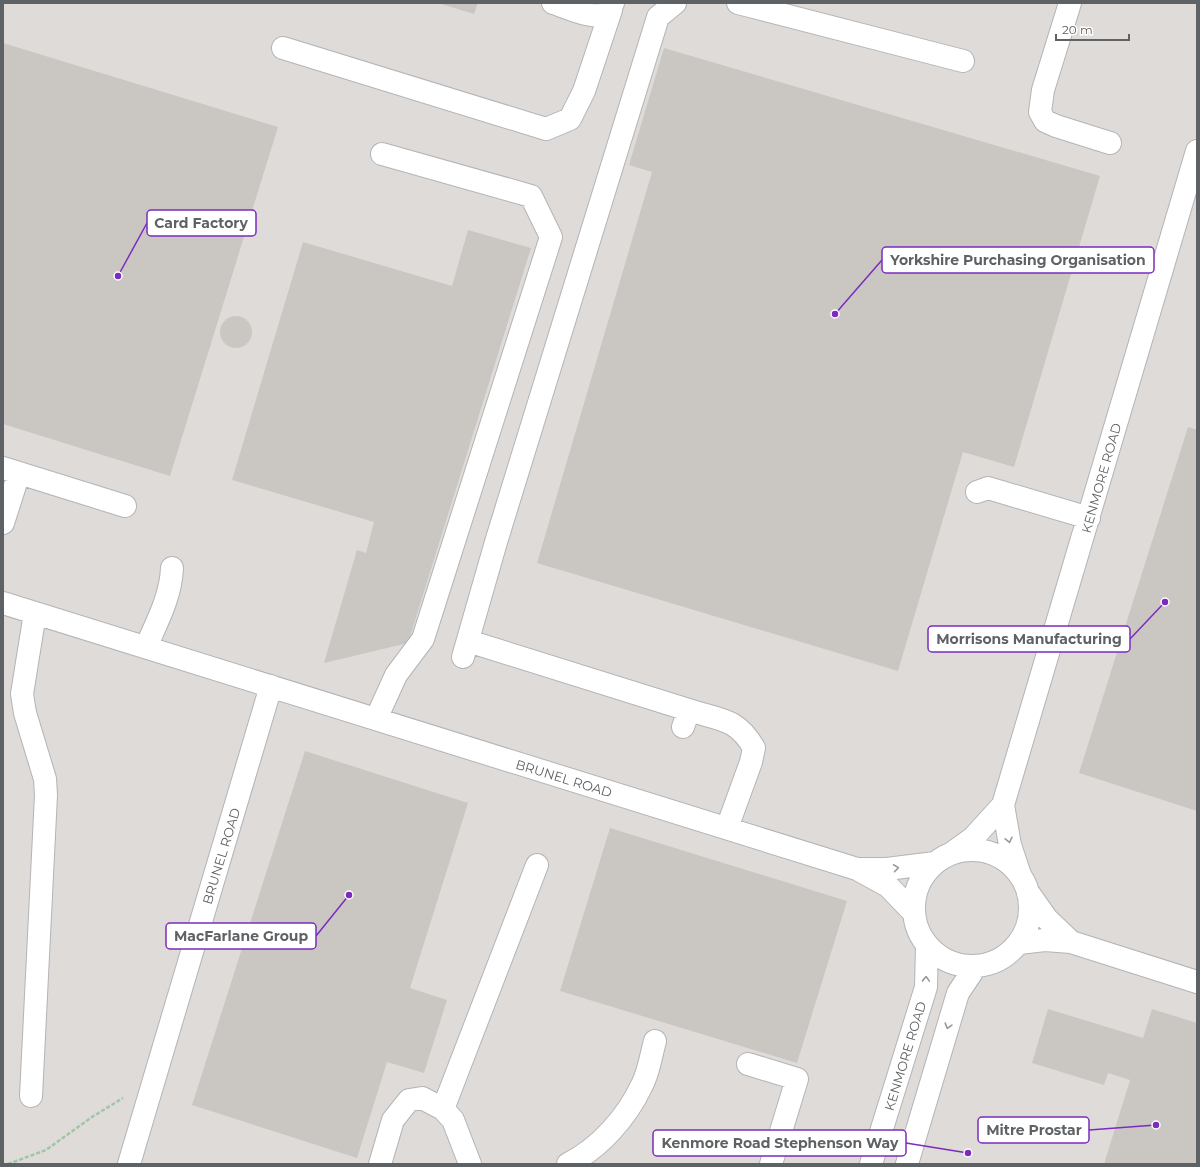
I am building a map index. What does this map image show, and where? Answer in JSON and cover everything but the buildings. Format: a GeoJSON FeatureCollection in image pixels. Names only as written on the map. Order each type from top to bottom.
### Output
{"type":"FeatureCollection","features":[{"type":"Feature","properties":{"kind":"street"},"geometry":{"type":"LineString","coordinates":[[553,3],[597,16],[605,15],[612,6]]}},
{"type":"Feature","properties":{"kind":"street"},"geometry":{"type":"LineString","coordinates":[[675,3],[658,17],[498,535],[465,649],[689,720],[729,722],[746,734],[754,748],[751,762],[727,828]]}},
{"type":"Feature","properties":{"kind":"street"},"geometry":{"type":"LineString","coordinates":[[738,3],[963,61]]}},
{"type":"Feature","properties":{"kind":"street"},"geometry":{"type":"LineString","coordinates":[[1070,3],[1043,90],[1040,112],[1046,121],[1056,126],[1110,143]]}},
{"type":"Feature","properties":{"kind":"street"},"geometry":{"type":"LineString","coordinates":[[283,48],[546,129],[570,119],[584,91],[612,6]]}},
{"type":"Feature","properties":{"kind":"street","name":"KENMORE ROAD"},"geometry":{"type":"LineString","coordinates":[[1003,805],[1010,845],[1024,883],[1030,910],[1026,928],[1019,943],[1002,957],[992,962],[976,966],[958,964],[941,958],[927,946],[918,930],[914,913],[915,895],[922,877],[944,858],[973,838],[1003,805],[1197,150]]}},
{"type":"Feature","properties":{"kind":"street"},"geometry":{"type":"LineString","coordinates":[[376,719],[396,675],[423,638],[551,237],[531,196],[382,154]]}},
{"type":"Feature","properties":{"kind":"street"},"geometry":{"type":"LineString","coordinates":[[3,523],[11,471],[125,506]]}},
{"type":"Feature","properties":{"kind":"street"},"geometry":{"type":"LineString","coordinates":[[977,492],[988,488],[1089,518]]}},
{"type":"Feature","properties":{"kind":"street"},"geometry":{"type":"LineString","coordinates":[[146,647],[169,592],[172,580],[172,568]]}},
{"type":"Feature","properties":{"kind":"street","name":"BRUNEL ROAD"},"geometry":{"type":"LineString","coordinates":[[3,603],[857,869],[888,886],[914,913]]}},
{"type":"Feature","properties":{"kind":"street"},"geometry":{"type":"LineString","coordinates":[[31,1096],[46,795],[45,779],[25,713],[22,694],[35,613]]}},
{"type":"Feature","properties":{"kind":"street","name":"BRUNEL ROAD"},"geometry":{"type":"LineString","coordinates":[[129,1164],[271,686]]}},
{"type":"Feature","properties":{"kind":"street"},"geometry":{"type":"LineString","coordinates":[[944,858],[972,850],[991,853],[1007,861],[1024,883],[1047,919],[1071,942]]}},
{"type":"Feature","properties":{"kind":"street","name":"BRUNEL ROAD"},"geometry":{"type":"LineString","coordinates":[[857,869],[886,869],[944,858]]}},
{"type":"Feature","properties":{"kind":"street"},"geometry":{"type":"LineString","coordinates":[[443,1109],[537,865]]}},
{"type":"Feature","properties":{"kind":"street"},"geometry":{"type":"LineString","coordinates":[[1019,943],[1045,940],[1071,942],[1197,982]]}},
{"type":"Feature","properties":{"kind":"street","name":"KENMORE ROAD"},"geometry":{"type":"LineString","coordinates":[[871,1164],[926,987],[927,946]]}},
{"type":"Feature","properties":{"kind":"street"},"geometry":{"type":"LineString","coordinates":[[907,1164],[958,992],[976,966]]}},
{"type":"Feature","properties":{"kind":"street"},"geometry":{"type":"LineString","coordinates":[[576,1160],[620,1122],[643,1084],[655,1041]]}},
{"type":"Feature","properties":{"kind":"street"},"geometry":{"type":"LineString","coordinates":[[748,1064],[797,1079],[771,1164]]}},
{"type":"Feature","properties":{"kind":"street"},"geometry":{"type":"LineString","coordinates":[[380,1164],[393,1120],[409,1100],[422,1098],[443,1109],[453,1120],[470,1164]]}},
{"type":"Feature","properties":{"kind":"path"},"geometry":{"type":"LineString","coordinates":[[8,1164],[46,1150],[92,1117],[154,1079]]}},
{"type":"Feature","properties":{"kind":"shaded area"},"geometry":{"type":"Polygon","coordinates":[[[3,3],[1197,3],[1197,1164],[3,1164],[3,3]]]}},
{"type":"Feature","properties":{"kind":"place","name":"Card Factory"},"geometry":{"type":"Point","coordinates":[118,276]}},
{"type":"Feature","properties":{"kind":"place","name":"Yorkshire Purchasing Organisation"},"geometry":{"type":"Point","coordinates":[835,314]}},
{"type":"Feature","properties":{"kind":"place","name":"Morrisons Manufacturing"},"geometry":{"type":"Point","coordinates":[1165,602]}},
{"type":"Feature","properties":{"kind":"place","name":"MacFarlane Group"},"geometry":{"type":"Point","coordinates":[349,895]}},
{"type":"Feature","properties":{"kind":"place","name":"Mitre Prostar"},"geometry":{"type":"Point","coordinates":[1156,1125]}},
{"type":"Feature","properties":{"kind":"place","name":"Kenmore Road Stephenson Way"},"geometry":{"type":"Point","coordinates":[968,1153]}}]}
